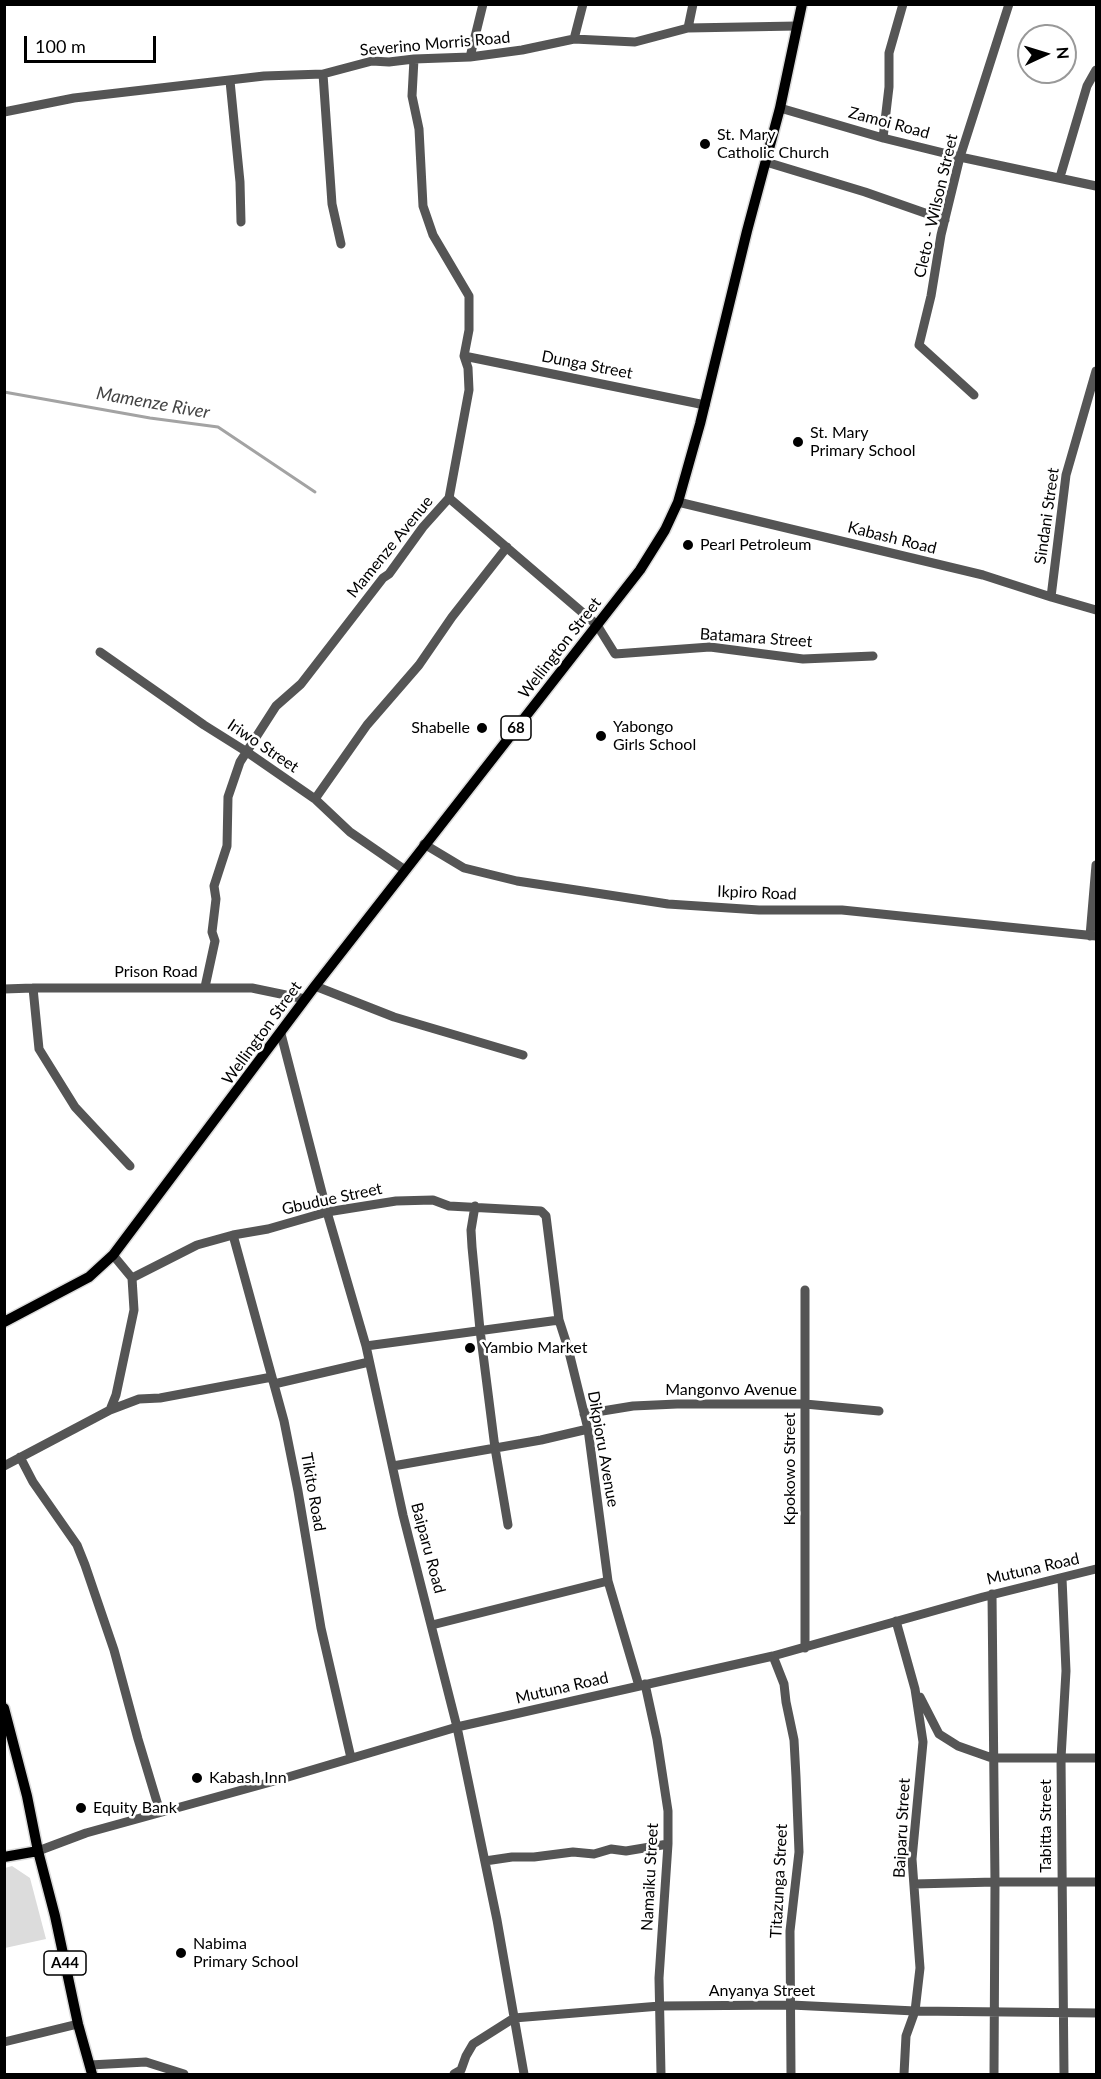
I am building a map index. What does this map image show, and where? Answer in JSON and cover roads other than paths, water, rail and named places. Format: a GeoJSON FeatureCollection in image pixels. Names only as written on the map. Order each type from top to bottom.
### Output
{"type":"FeatureCollection","features":[{"type":"Feature","properties":{"kind":"main road","name":"Wellington Street"},"geometry":{"type":"LineString","coordinates":[[4,1322],[89,1277],[113,1255],[424,844],[640,570],[665,530],[678,502],[705,405],[780,108],[802,4]]}},
{"type":"Feature","properties":{"kind":"main road"},"geometry":{"type":"LineString","coordinates":[[4,1708],[27,1796],[38,1851],[4,1857]]}},
{"type":"Feature","properties":{"kind":"main road","name":"A44"},"geometry":{"type":"LineString","coordinates":[[38,1851],[55,1916],[78,2024],[91,2070]]}},
{"type":"Feature","properties":{"kind":"street"},"geometry":{"type":"LineString","coordinates":[[470,57],[483,4]]}},
{"type":"Feature","properties":{"kind":"street"},"geometry":{"type":"LineString","coordinates":[[574,39],[583,4]]}},
{"type":"Feature","properties":{"kind":"street"},"geometry":{"type":"LineString","coordinates":[[688,28],[693,4]]}},
{"type":"Feature","properties":{"kind":"street"},"geometry":{"type":"LineString","coordinates":[[883,138],[889,87],[889,53],[903,4]]}},
{"type":"Feature","properties":{"kind":"street","name":"Cleto - Wilson Street"},"geometry":{"type":"LineString","coordinates":[[974,395],[919,345],[960,157],[1009,4]]}},
{"type":"Feature","properties":{"kind":"street","name":"Severino Morris Road"},"geometry":{"type":"LineString","coordinates":[[4,112],[74,98],[264,76],[323,75],[372,61],[470,57],[522,50],[574,39],[635,42],[688,28],[797,26]]}},
{"type":"Feature","properties":{"kind":"street","name":"Mamenze Avenue"},"geometry":{"type":"LineString","coordinates":[[205,987],[215,941],[212,932],[216,899],[214,885],[227,846],[228,797],[240,762],[276,706],[301,684],[383,578],[389,574],[423,527],[449,498],[469,390],[468,368],[464,356],[469,330],[469,296],[433,235],[423,207],[419,129],[412,96],[414,59]]}},
{"type":"Feature","properties":{"kind":"street"},"geometry":{"type":"LineString","coordinates":[[1060,177],[1087,86],[1096,70]]}},
{"type":"Feature","properties":{"kind":"street"},"geometry":{"type":"LineString","coordinates":[[323,75],[332,204],[341,244]]}},
{"type":"Feature","properties":{"kind":"street"},"geometry":{"type":"LineString","coordinates":[[230,81],[240,182],[241,222]]}},
{"type":"Feature","properties":{"kind":"street","name":"Zamoi Road"},"geometry":{"type":"LineString","coordinates":[[780,108],[883,138],[1096,186]]}},
{"type":"Feature","properties":{"kind":"street"},"geometry":{"type":"LineString","coordinates":[[766,162],[865,192],[945,220]]}},
{"type":"Feature","properties":{"kind":"street","name":"Dunga Street"},"geometry":{"type":"LineString","coordinates":[[464,356],[705,405]]}},
{"type":"Feature","properties":{"kind":"street","name":"Sindani Street"},"geometry":{"type":"LineString","coordinates":[[1051,597],[1066,475],[1096,371]]}},
{"type":"Feature","properties":{"kind":"street","name":"Batamara Street"},"geometry":{"type":"LineString","coordinates":[[449,498],[597,625],[615,654],[710,647],[803,659],[873,656]]}},
{"type":"Feature","properties":{"kind":"street","name":"Kabash Road"},"geometry":{"type":"LineString","coordinates":[[678,502],[983,575],[1096,610]]}},
{"type":"Feature","properties":{"kind":"street"},"geometry":{"type":"LineString","coordinates":[[315,799],[367,725],[419,665],[452,617],[507,547]]}},
{"type":"Feature","properties":{"kind":"street","name":"Iriwo Street"},"geometry":{"type":"LineString","coordinates":[[100,652],[315,799],[350,832],[405,870]]}},
{"type":"Feature","properties":{"kind":"street","name":"Ikpiro Road"},"geometry":{"type":"LineString","coordinates":[[424,844],[464,867],[507,878],[668,904],[759,910],[842,910],[1093,936]]}},
{"type":"Feature","properties":{"kind":"street"},"geometry":{"type":"LineString","coordinates":[[1093,936],[1096,865]]}},
{"type":"Feature","properties":{"kind":"street"},"geometry":{"type":"LineString","coordinates":[[315,986],[394,1017],[523,1055]]}},
{"type":"Feature","properties":{"kind":"street"},"geometry":{"type":"LineString","coordinates":[[33,988],[39,1049],[75,1107],[130,1166]]}},
{"type":"Feature","properties":{"kind":"street","name":"Prison Road"},"geometry":{"type":"LineString","coordinates":[[4,989],[252,988],[305,999]]}},
{"type":"Feature","properties":{"kind":"street","name":"Baiparu Road"},"geometry":{"type":"LineString","coordinates":[[281,1034],[327,1212],[366,1346],[403,1515],[458,1727],[524,2074]]}},
{"type":"Feature","properties":{"kind":"street","name":"Gbudue Street"},"geometry":{"type":"LineString","coordinates":[[132,1278],[197,1245],[233,1235],[268,1229],[327,1212],[396,1201],[433,1200],[449,1206],[541,1211],[546,1216]]}},
{"type":"Feature","properties":{"kind":"street"},"geometry":{"type":"LineString","coordinates":[[475,1206],[471,1230],[480,1330],[495,1448],[508,1525]]}},
{"type":"Feature","properties":{"kind":"street","name":"Dikpioru Avenue"},"geometry":{"type":"LineString","coordinates":[[546,1216],[559,1320],[588,1429],[608,1581],[642,1685]]}},
{"type":"Feature","properties":{"kind":"street","name":"Tikito Road"},"geometry":{"type":"LineString","coordinates":[[233,1235],[273,1381],[298,1491],[321,1628],[351,1758]]}},
{"type":"Feature","properties":{"kind":"street"},"geometry":{"type":"LineString","coordinates":[[110,1410],[116,1395],[134,1310],[132,1278],[113,1255]]}},
{"type":"Feature","properties":{"kind":"street","name":"Kpokowo Street"},"geometry":{"type":"LineString","coordinates":[[805,1290],[805,1648]]}},
{"type":"Feature","properties":{"kind":"street"},"geometry":{"type":"LineString","coordinates":[[366,1346],[559,1320]]}},
{"type":"Feature","properties":{"kind":"street"},"geometry":{"type":"LineString","coordinates":[[4,1466],[110,1410],[139,1399],[160,1398],[273,1381],[369,1362]]}},
{"type":"Feature","properties":{"kind":"street","name":"Mangonvo Avenue"},"geometry":{"type":"LineString","coordinates":[[584,1414],[677,1404],[805,1404],[879,1411]]}},
{"type":"Feature","properties":{"kind":"street"},"geometry":{"type":"LineString","coordinates":[[393,1466],[548,1439],[588,1429]]}},
{"type":"Feature","properties":{"kind":"street"},"geometry":{"type":"LineString","coordinates":[[20,1457],[33,1482],[77,1545],[85,1565],[114,1650],[160,1812]]}},
{"type":"Feature","properties":{"kind":"street","name":"Mutuna Road"},"geometry":{"type":"LineString","coordinates":[[38,1851],[86,1833],[458,1727],[773,1656],[992,1594],[1096,1569]]}},
{"type":"Feature","properties":{"kind":"street","name":"Tabitta Street"},"geometry":{"type":"LineString","coordinates":[[1062,1578],[1066,1671],[1061,1758],[1065,2074]]}},
{"type":"Feature","properties":{"kind":"street"},"geometry":{"type":"LineString","coordinates":[[432,1624],[608,1581]]}},
{"type":"Feature","properties":{"kind":"street"},"geometry":{"type":"LineString","coordinates":[[992,1594],[994,2074]]}},
{"type":"Feature","properties":{"kind":"street","name":"Baiparu Street"},"geometry":{"type":"LineString","coordinates":[[896,1621],[915,1689],[923,1742],[912,1859],[920,1968],[915,2011],[906,2036],[904,2074]]}},
{"type":"Feature","properties":{"kind":"street","name":"Titazunga Street"},"geometry":{"type":"LineString","coordinates":[[773,1656],[784,1684],[794,1740],[796,1777],[799,1852],[790,1931],[791,2074]]}},
{"type":"Feature","properties":{"kind":"street","name":"Namaiku Street"},"geometry":{"type":"LineString","coordinates":[[642,1685],[657,1739],[666,1801],[668,1845],[659,1978],[661,2074]]}},
{"type":"Feature","properties":{"kind":"street"},"geometry":{"type":"LineString","coordinates":[[915,1689],[939,1734],[958,1746],[992,1758],[1096,1758]]}},
{"type":"Feature","properties":{"kind":"street"},"geometry":{"type":"LineString","coordinates":[[485,1861],[573,1852],[594,1854],[611,1849],[626,1851],[668,1845]]}},
{"type":"Feature","properties":{"kind":"street"},"geometry":{"type":"LineString","coordinates":[[914,1884],[1096,1882]]}},
{"type":"Feature","properties":{"kind":"street","name":"Anyanya Street"},"geometry":{"type":"LineString","coordinates":[[454,2074],[462,2070],[473,2044],[514,2018],[660,2006],[791,2005],[915,2011],[1096,2013]]}},
{"type":"Feature","properties":{"kind":"street"},"geometry":{"type":"LineString","coordinates":[[4,2042],[33,2033],[78,2024]]}},
{"type":"Feature","properties":{"kind":"street"},"geometry":{"type":"LineString","coordinates":[[91,2070],[146,2062],[184,2074]]}},
{"type":"Feature","properties":{"kind":"waterway","name":"Mamenze River"},"geometry":{"type":"LineString","coordinates":[[4,392],[150,418],[218,427],[315,492]]}},
{"type":"Feature","properties":{"kind":"place","name":"St. Mary Catholic Church"},"geometry":{"type":"Point","coordinates":[705,144]}},
{"type":"Feature","properties":{"kind":"place","name":"St. Mary Primary School"},"geometry":{"type":"Point","coordinates":[798,442]}},
{"type":"Feature","properties":{"kind":"place","name":"Pearl Petroleum"},"geometry":{"type":"Point","coordinates":[688,545]}},
{"type":"Feature","properties":{"kind":"place","name":"Shabelle"},"geometry":{"type":"Point","coordinates":[482,728]}},
{"type":"Feature","properties":{"kind":"place","name":"Yabongo Girls School"},"geometry":{"type":"Point","coordinates":[601,736]}},
{"type":"Feature","properties":{"kind":"place","name":"Yambio Market"},"geometry":{"type":"Point","coordinates":[470,1348]}},
{"type":"Feature","properties":{"kind":"place","name":"Kabash Inn"},"geometry":{"type":"Point","coordinates":[197,1778]}},
{"type":"Feature","properties":{"kind":"place","name":"Equity Bank"},"geometry":{"type":"Point","coordinates":[81,1808]}},
{"type":"Feature","properties":{"kind":"place","name":"Nabima Primary School"},"geometry":{"type":"Point","coordinates":[181,1953]}}]}
